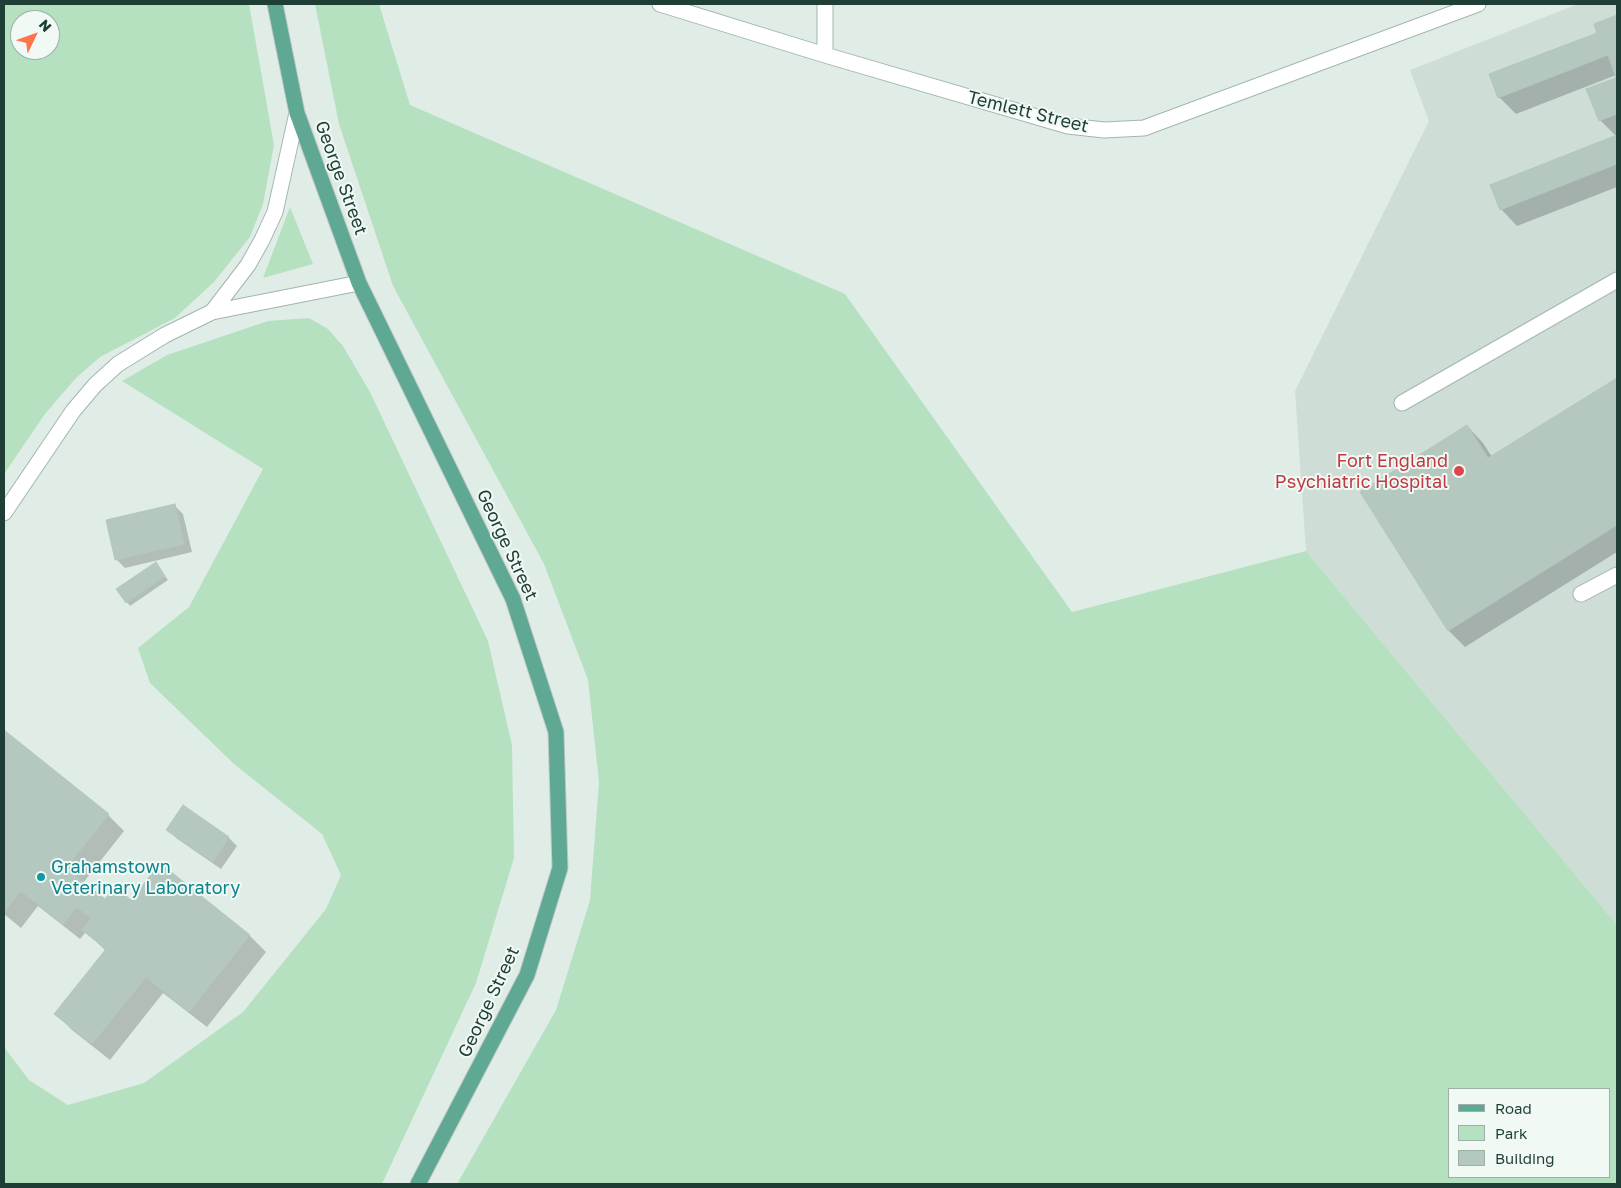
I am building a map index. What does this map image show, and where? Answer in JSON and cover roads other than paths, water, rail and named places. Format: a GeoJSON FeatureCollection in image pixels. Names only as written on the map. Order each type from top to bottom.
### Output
{"type":"FeatureCollection","features":[{"type":"Feature","properties":{"kind":"main road","name":"George Street"},"geometry":{"type":"LineString","coordinates":[[276,4],[297,113],[359,283],[513,599],[556,732],[560,868],[527,975],[418,1184]]}},
{"type":"Feature","properties":{"kind":"street","name":"Temlett Street"},"geometry":{"type":"LineString","coordinates":[[660,4],[824,55],[1068,126],[1104,130],[1144,128],[1478,4]]}},
{"type":"Feature","properties":{"kind":"street"},"geometry":{"type":"LineString","coordinates":[[824,55],[825,4]]}},
{"type":"Feature","properties":{"kind":"street"},"geometry":{"type":"LineString","coordinates":[[212,312],[248,265],[275,212],[297,113]]}},
{"type":"Feature","properties":{"kind":"street"},"geometry":{"type":"LineString","coordinates":[[1402,403],[1617,280]]}},
{"type":"Feature","properties":{"kind":"street"},"geometry":{"type":"LineString","coordinates":[[4,513],[73,411],[95,385],[118,364],[165,336],[212,312],[359,283]]}},
{"type":"Feature","properties":{"kind":"street"},"geometry":{"type":"LineString","coordinates":[[1581,594],[1617,575]]}},
{"type":"Feature","properties":{"kind":"place","name":"Fort England Psychiatric Hospital"},"geometry":{"type":"Point","coordinates":[1459,471]}},
{"type":"Feature","properties":{"kind":"place","name":"Grahamstown Veterinary Laboratory"},"geometry":{"type":"Point","coordinates":[41,877]}}]}
